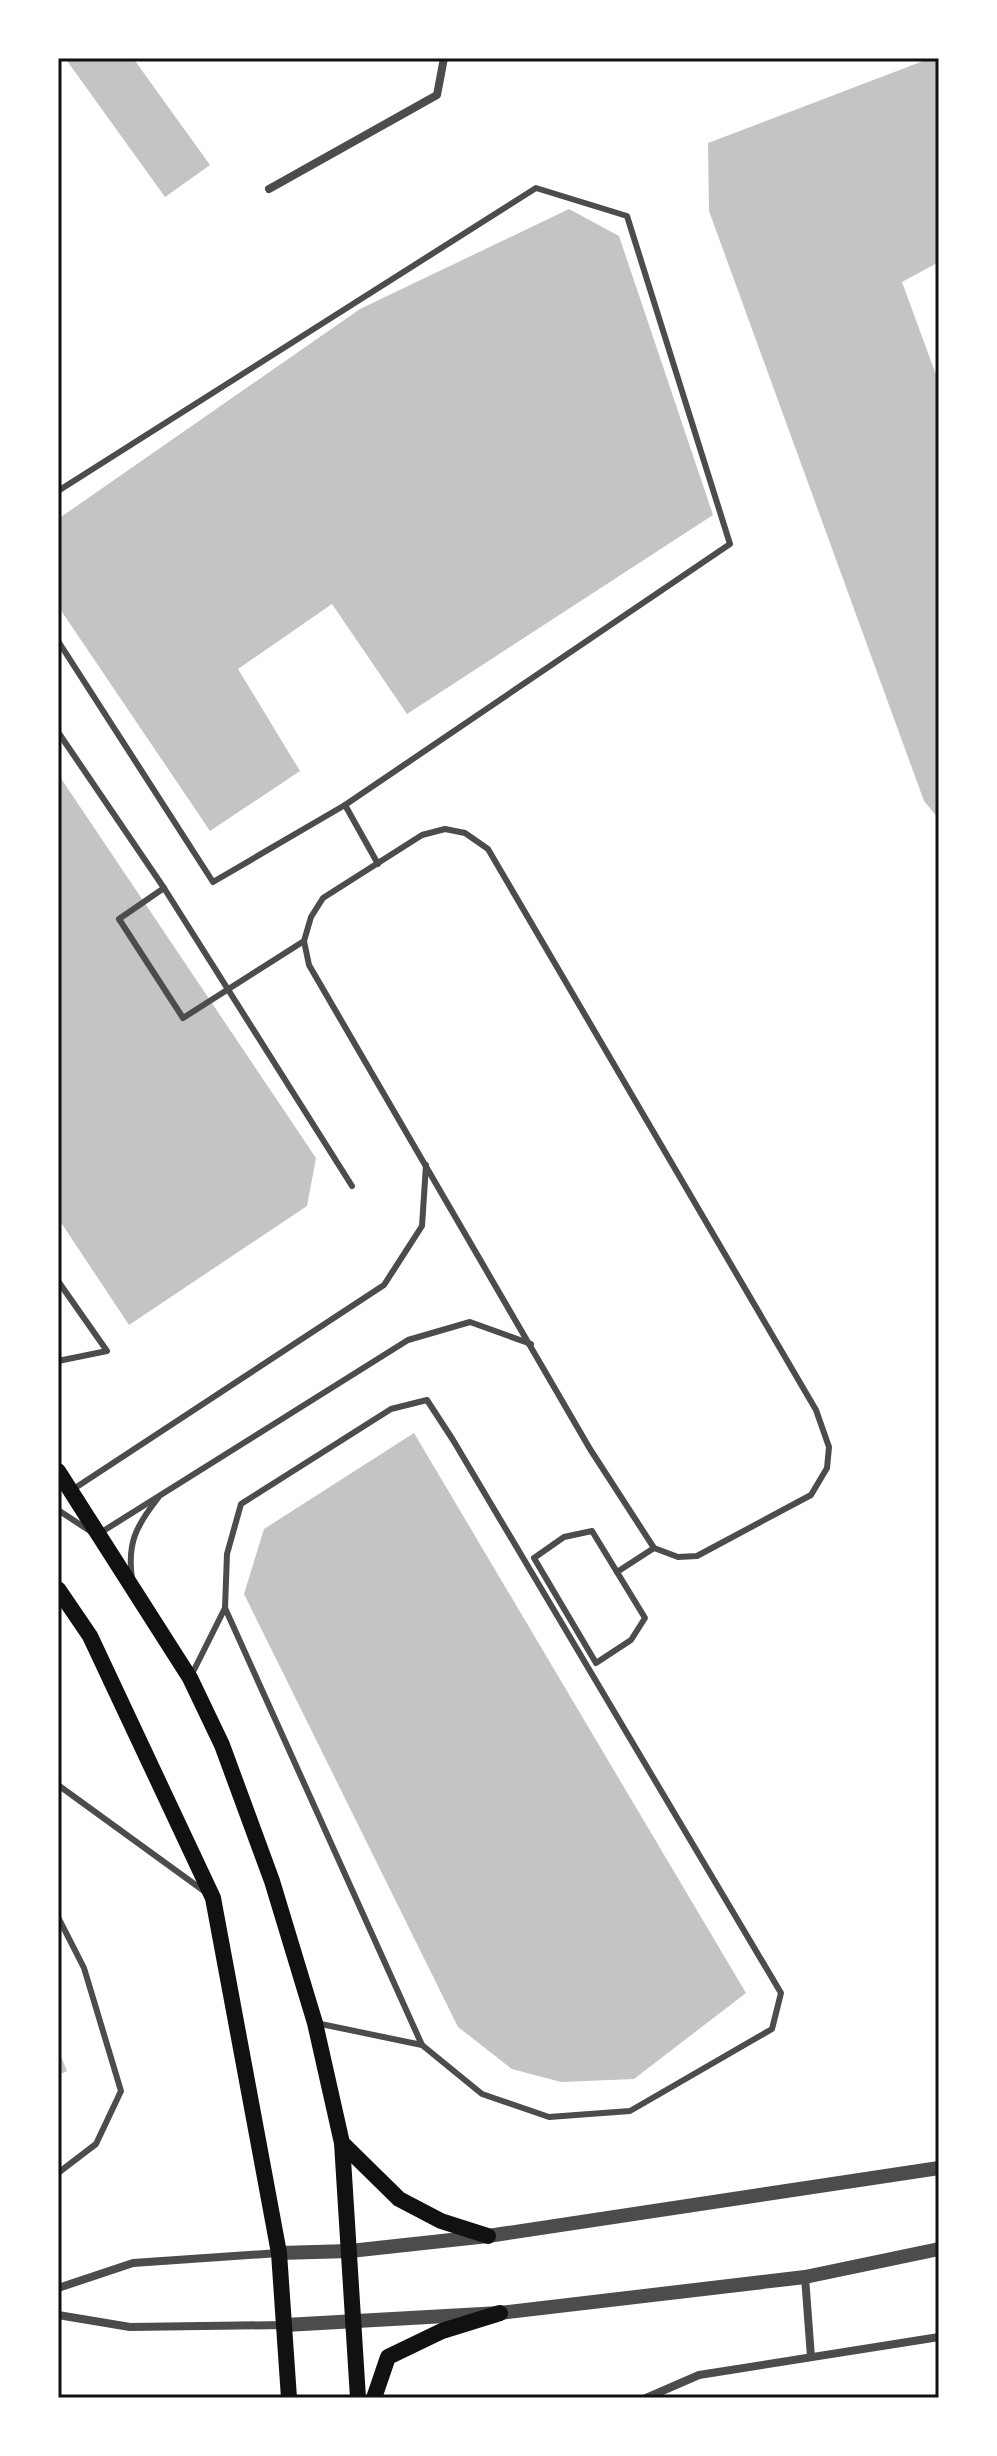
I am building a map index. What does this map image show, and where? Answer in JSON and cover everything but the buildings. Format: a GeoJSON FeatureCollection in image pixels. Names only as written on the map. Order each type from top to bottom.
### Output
{"type":"FeatureCollection","features":[{"type":"Feature","properties":{"kind":"main road"},"geometry":{"type":"LineString","coordinates":[[58,1471],[190,1678],[222,1745],[272,1881],[315,2023],[342,2143],[358,2398]]}},
{"type":"Feature","properties":{"kind":"main road"},"geometry":{"type":"LineString","coordinates":[[58,1589],[90,1636],[213,1898],[279,2253],[289,2398]]}},
{"type":"Feature","properties":{"kind":"main road"},"geometry":{"type":"LineString","coordinates":[[342,2143],[399,2199],[441,2221],[488,2236]]}},
{"type":"Feature","properties":{"kind":"main road"},"geometry":{"type":"LineString","coordinates":[[374,2398],[388,2357],[442,2331],[500,2313]]}},
{"type":"Feature","properties":{"kind":"street"},"geometry":{"type":"LineString","coordinates":[[269,189],[437,95],[444,58]]}},
{"type":"Feature","properties":{"kind":"street"},"geometry":{"type":"LineString","coordinates":[[58,2288],[133,2263],[350,2251],[488,2236],[939,2168]]}},
{"type":"Feature","properties":{"kind":"street"},"geometry":{"type":"LineString","coordinates":[[58,2315],[130,2327],[285,2325],[500,2313],[805,2277],[939,2249]]}},
{"type":"Feature","properties":{"kind":"street"},"geometry":{"type":"LineString","coordinates":[[805,2277],[811,2357]]}},
{"type":"Feature","properties":{"kind":"street"},"geometry":{"type":"LineString","coordinates":[[646,2398],[699,2375],[939,2337]]}},
{"type":"Feature","properties":{"kind":"lane"},"geometry":{"type":"LineString","coordinates":[[58,491],[536,188],[627,216],[730,544],[345,805],[213,882],[58,641]]}},
{"type":"Feature","properties":{"kind":"lane"},"geometry":{"type":"LineString","coordinates":[[58,732],[164,888],[352,1186]]}},
{"type":"Feature","properties":{"kind":"lane"},"geometry":{"type":"LineString","coordinates":[[345,805],[378,864]]}},
{"type":"Feature","properties":{"kind":"lane"},"geometry":{"type":"LineString","coordinates":[[445,829],[465,833],[488,849],[816,1410],[829,1447],[827,1468],[811,1495],[697,1556],[678,1557],[654,1548],[590,1449],[309,965],[304,941],[311,917],[323,898],[422,835],[445,829]]}},
{"type":"Feature","properties":{"kind":"lane"},"geometry":{"type":"LineString","coordinates":[[164,888],[119,919],[183,1018],[304,941]]}},
{"type":"Feature","properties":{"kind":"lane"},"geometry":{"type":"LineString","coordinates":[[72,1490],[384,1285],[422,1226],[426,1165]]}},
{"type":"Feature","properties":{"kind":"lane"},"geometry":{"type":"LineString","coordinates":[[58,1281],[107,1351],[58,1361]]}},
{"type":"Feature","properties":{"kind":"lane"},"geometry":{"type":"LineString","coordinates":[[58,1510],[98,1535],[408,1340],[470,1322],[531,1344]]}},
{"type":"Feature","properties":{"kind":"lane"},"geometry":{"type":"LineString","coordinates":[[190,1678],[225,1608],[227,1554],[241,1504],[391,1409],[427,1400],[781,1993],[772,2029],[630,2111],[549,2117],[482,2094],[422,2045],[225,1608]]}},
{"type":"Feature","properties":{"kind":"lane"},"geometry":{"type":"LineString","coordinates":[[135,1592],[130,1543],[143,1517],[160,1495]]}},
{"type":"Feature","properties":{"kind":"lane"},"geometry":{"type":"LineString","coordinates":[[592,1531],[617,1572],[645,1618],[631,1640],[596,1663],[534,1558],[564,1537],[592,1531]]}},
{"type":"Feature","properties":{"kind":"lane"},"geometry":{"type":"LineString","coordinates":[[617,1572],[654,1548]]}},
{"type":"Feature","properties":{"kind":"lane"},"geometry":{"type":"LineString","coordinates":[[58,1785],[213,1898]]}},
{"type":"Feature","properties":{"kind":"lane"},"geometry":{"type":"LineString","coordinates":[[58,1917],[84,1968],[121,2091],[96,2144],[58,2173]]}},
{"type":"Feature","properties":{"kind":"lane"},"geometry":{"type":"LineString","coordinates":[[315,2023],[422,2045]]}}]}
